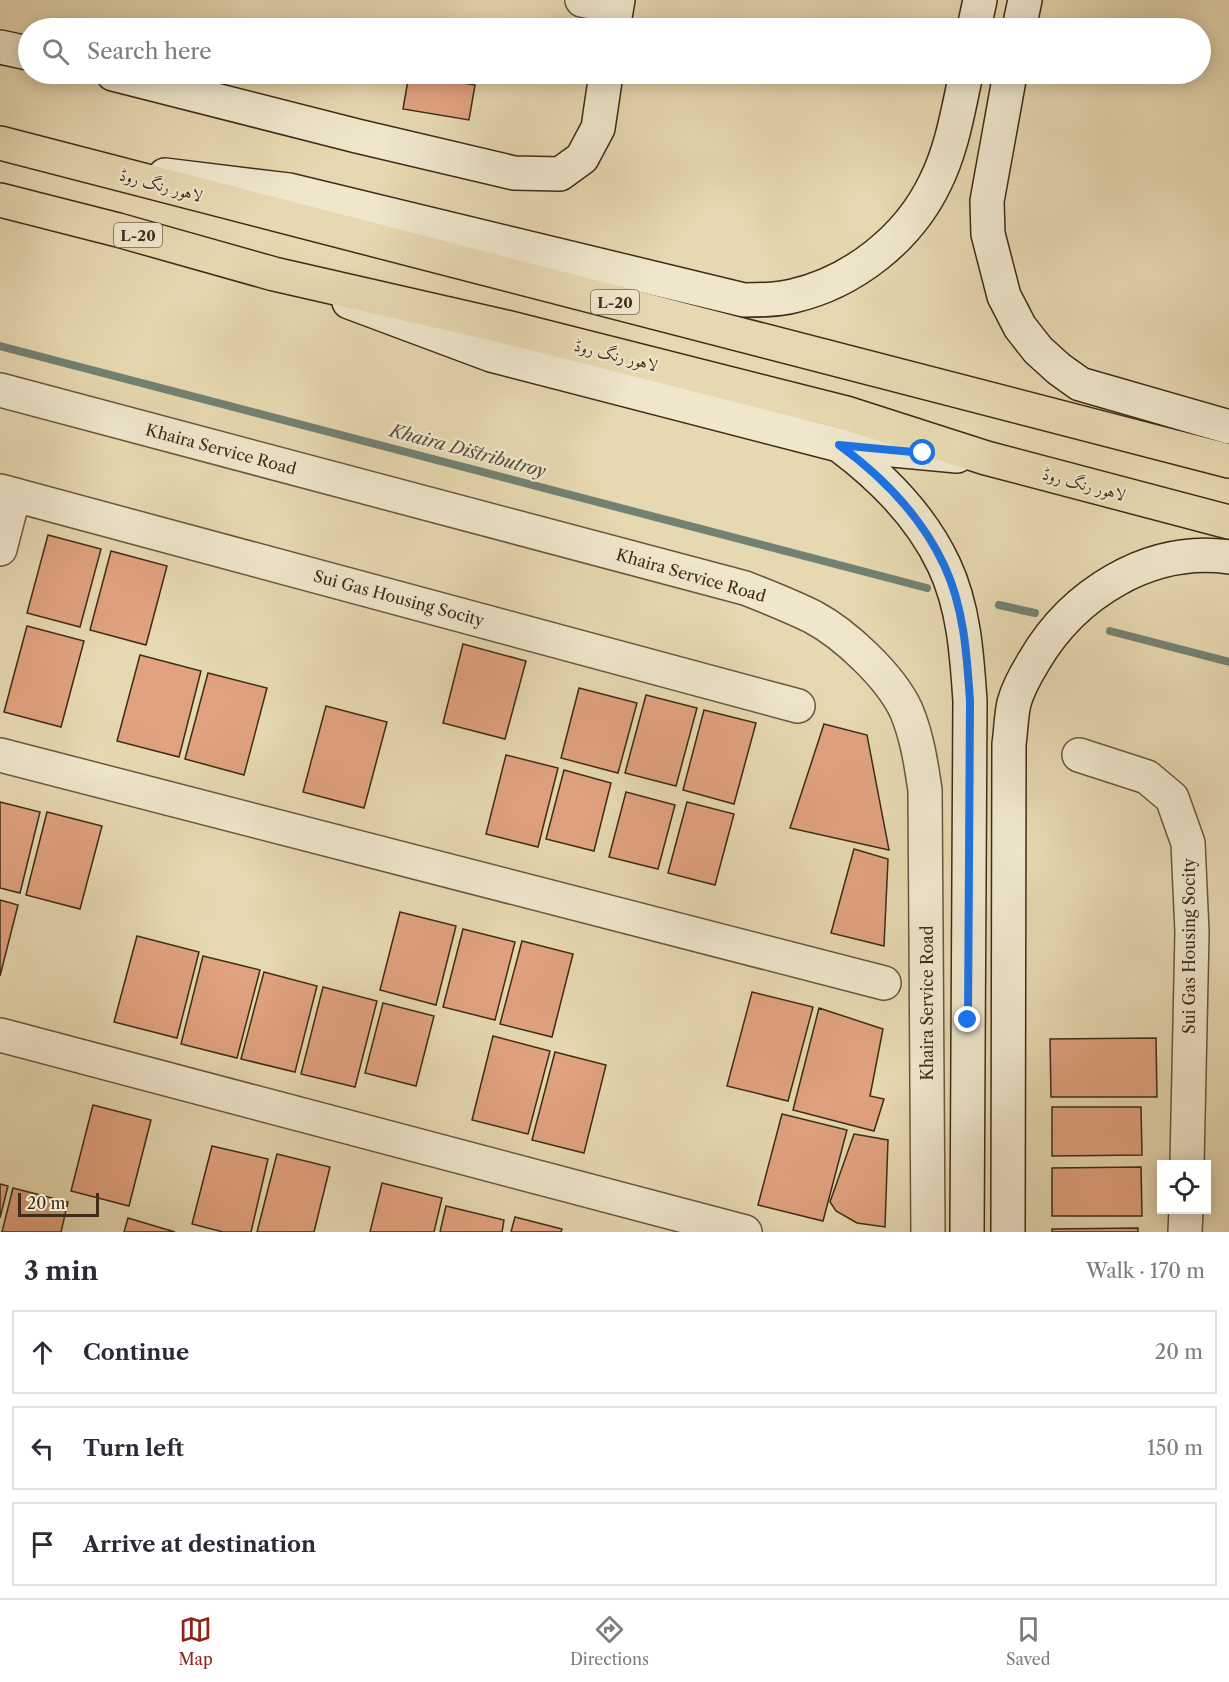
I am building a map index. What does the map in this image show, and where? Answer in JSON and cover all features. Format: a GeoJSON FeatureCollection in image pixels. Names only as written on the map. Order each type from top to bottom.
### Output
{"type":"FeatureCollection","features":[{"type":"Feature","properties":{"kind":"highway","name":"لاہور رنگ روڈ"},"geometry":{"type":"LineString","coordinates":[[0,143],[1229,461]]}},
{"type":"Feature","properties":{"kind":"highway","name":"لاہور رنگ روڈ"},"geometry":{"type":"LineString","coordinates":[[0,200],[118,230],[274,274],[506,327],[846,413],[986,458],[1229,522]]}},
{"type":"Feature","properties":{"kind":"street"},"geometry":{"type":"LineString","coordinates":[[582,0],[616,12]]}},
{"type":"Feature","properties":{"kind":"street"},"geometry":{"type":"LineString","coordinates":[[976,18],[980,0]]}},
{"type":"Feature","properties":{"kind":"street"},"geometry":{"type":"LineString","coordinates":[[1021,18],[1025,0]]}},
{"type":"Feature","properties":{"kind":"street"},"geometry":{"type":"LineString","coordinates":[[0,46],[18,50]]}},
{"type":"Feature","properties":{"kind":"street"},"geometry":{"type":"LineString","coordinates":[[152,84],[514,173],[561,174],[582,158],[598,128],[605,84]]}},
{"type":"Feature","properties":{"kind":"street"},"geometry":{"type":"LineString","coordinates":[[92,167],[289,190],[744,300],[769,300],[792,297],[841,279],[877,255],[898,236],[918,211],[935,184],[957,120],[964,84]]}},
{"type":"Feature","properties":{"kind":"street"},"geometry":{"type":"LineString","coordinates":[[1008,84],[987,201],[987,234],[1004,296],[1020,327],[1038,350],[1080,384],[1229,427]]}},
{"type":"Feature","properties":{"kind":"street"},"geometry":{"type":"LineString","coordinates":[[274,274],[491,356],[839,445],[986,458]]}},
{"type":"Feature","properties":{"kind":"street","name":"Khaira Service Road"},"geometry":{"type":"LineString","coordinates":[[0,390],[745,588],[814,618],[853,646],[877,668],[892,687],[909,720],[920,756],[925,790],[928,1232]]}},
{"type":"Feature","properties":{"kind":"street"},"geometry":{"type":"LineString","coordinates":[[839,445],[869,467],[888,486],[923,530],[944,566],[956,598],[963,631],[970,701],[967,1232]]}},
{"type":"Feature","properties":{"kind":"street"},"geometry":{"type":"LineString","coordinates":[[0,549],[7,493]]}},
{"type":"Feature","properties":{"kind":"street","name":"Sui Gas Housing Socity"},"geometry":{"type":"LineString","coordinates":[[7,493],[798,706]]}},
{"type":"Feature","properties":{"kind":"street"},"geometry":{"type":"LineString","coordinates":[[1008,1232],[1009,744],[1014,702],[1024,678],[1042,647],[1083,601],[1113,581],[1155,562],[1190,556],[1229,557]]}},
{"type":"Feature","properties":{"kind":"street"},"geometry":{"type":"LineString","coordinates":[[0,755],[884,982]]}},
{"type":"Feature","properties":{"kind":"street","name":"Sui Gas Housing Socity"},"geometry":{"type":"LineString","coordinates":[[1079,755],[1147,777],[1172,798],[1188,843],[1191,932],[1187,1160]]}},
{"type":"Feature","properties":{"kind":"street"},"geometry":{"type":"LineString","coordinates":[[0,1035],[745,1232]]}},
{"type":"Feature","properties":{"kind":"street"},"geometry":{"type":"LineString","coordinates":[[1185,1214],[1185,1232]]}},
{"type":"Feature","properties":{"kind":"building"},"geometry":{"type":"Polygon","coordinates":[[[407,84],[475,85],[469,120],[403,109],[407,84]]]}},
{"type":"Feature","properties":{"kind":"building"},"geometry":{"type":"Polygon","coordinates":[[[48,535],[101,549],[80,627],[27,613],[48,535]]]}},
{"type":"Feature","properties":{"kind":"building"},"geometry":{"type":"Polygon","coordinates":[[[111,551],[167,566],[146,645],[90,630],[111,551]]]}},
{"type":"Feature","properties":{"kind":"building"},"geometry":{"type":"Polygon","coordinates":[[[27,626],[84,641],[61,727],[4,712],[27,626]]]}},
{"type":"Feature","properties":{"kind":"building"},"geometry":{"type":"Polygon","coordinates":[[[463,644],[526,661],[505,739],[443,723],[463,644]]]}},
{"type":"Feature","properties":{"kind":"building"},"geometry":{"type":"Polygon","coordinates":[[[140,655],[201,671],[179,757],[117,741],[140,655]]]}},
{"type":"Feature","properties":{"kind":"building"},"geometry":{"type":"Polygon","coordinates":[[[208,673],[267,688],[244,775],[185,759],[208,673]]]}},
{"type":"Feature","properties":{"kind":"building"},"geometry":{"type":"Polygon","coordinates":[[[579,688],[637,703],[618,773],[561,758],[579,688]]]}},
{"type":"Feature","properties":{"kind":"building"},"geometry":{"type":"Polygon","coordinates":[[[646,695],[697,708],[676,786],[625,773],[646,695]]]}},
{"type":"Feature","properties":{"kind":"building"},"geometry":{"type":"Polygon","coordinates":[[[326,706],[387,722],[364,808],[303,792],[326,706]]]}},
{"type":"Feature","properties":{"kind":"building"},"geometry":{"type":"Polygon","coordinates":[[[704,710],[756,723],[734,804],[683,790],[704,710]]]}},
{"type":"Feature","properties":{"kind":"building"},"geometry":{"type":"Polygon","coordinates":[[[824,724],[867,735],[889,850],[790,828],[824,724]]]}},
{"type":"Feature","properties":{"kind":"building"},"geometry":{"type":"Polygon","coordinates":[[[506,755],[558,768],[538,847],[486,834],[506,755]]]}},
{"type":"Feature","properties":{"kind":"building"},"geometry":{"type":"Polygon","coordinates":[[[564,770],[611,783],[594,851],[546,839],[564,770]]]}},
{"type":"Feature","properties":{"kind":"building"},"geometry":{"type":"Polygon","coordinates":[[[626,792],[675,805],[658,869],[609,857],[626,792]]]}},
{"type":"Feature","properties":{"kind":"building"},"geometry":{"type":"Polygon","coordinates":[[[0,802],[40,812],[20,893],[0,888],[0,802]]]}},
{"type":"Feature","properties":{"kind":"building"},"geometry":{"type":"Polygon","coordinates":[[[687,802],[734,814],[715,885],[668,873],[687,802]]]}},
{"type":"Feature","properties":{"kind":"building"},"geometry":{"type":"Polygon","coordinates":[[[47,812],[102,826],[80,909],[26,895],[47,812]]]}},
{"type":"Feature","properties":{"kind":"building"},"geometry":{"type":"Polygon","coordinates":[[[854,849],[888,859],[884,946],[831,933],[854,849]]]}},
{"type":"Feature","properties":{"kind":"building"},"geometry":{"type":"Polygon","coordinates":[[[0,900],[18,905],[0,976],[0,900]]]}},
{"type":"Feature","properties":{"kind":"building"},"geometry":{"type":"Polygon","coordinates":[[[400,912],[456,926],[436,1005],[380,990],[400,912]]]}},
{"type":"Feature","properties":{"kind":"building"},"geometry":{"type":"Polygon","coordinates":[[[463,929],[515,942],[495,1020],[443,1007],[463,929]]]}},
{"type":"Feature","properties":{"kind":"building"},"geometry":{"type":"Polygon","coordinates":[[[137,936],[199,952],[177,1038],[114,1022],[137,936]]]}},
{"type":"Feature","properties":{"kind":"building"},"geometry":{"type":"Polygon","coordinates":[[[522,941],[573,954],[552,1037],[500,1024],[522,941]]]}},
{"type":"Feature","properties":{"kind":"building"},"geometry":{"type":"Polygon","coordinates":[[[203,956],[260,970],[237,1058],[181,1044],[203,956]]]}},
{"type":"Feature","properties":{"kind":"building"},"geometry":{"type":"Polygon","coordinates":[[[264,972],[317,986],[295,1072],[241,1059],[264,972]]]}},
{"type":"Feature","properties":{"kind":"building"},"geometry":{"type":"Polygon","coordinates":[[[323,987],[377,1001],[355,1087],[301,1074],[323,987]]]}},
{"type":"Feature","properties":{"kind":"building"},"geometry":{"type":"Polygon","coordinates":[[[752,992],[813,1007],[788,1101],[727,1086],[752,992]]]}},
{"type":"Feature","properties":{"kind":"building"},"geometry":{"type":"Polygon","coordinates":[[[383,1003],[434,1016],[416,1086],[365,1073],[383,1003]]]}},
{"type":"Feature","properties":{"kind":"building"},"geometry":{"type":"Polygon","coordinates":[[[819,1008],[883,1029],[870,1096],[884,1099],[874,1131],[793,1110],[819,1008]]]}},
{"type":"Feature","properties":{"kind":"building"},"geometry":{"type":"Polygon","coordinates":[[[493,1036],[550,1051],[528,1134],[472,1120],[493,1036]]]}},
{"type":"Feature","properties":{"kind":"building"},"geometry":{"type":"Polygon","coordinates":[[[1156,1038],[1157,1097],[1051,1097],[1050,1039],[1156,1038]]]}},
{"type":"Feature","properties":{"kind":"building"},"geometry":{"type":"Polygon","coordinates":[[[555,1052],[606,1065],[584,1153],[532,1140],[555,1052]]]}},
{"type":"Feature","properties":{"kind":"building"},"geometry":{"type":"Polygon","coordinates":[[[93,1105],[151,1120],[129,1206],[71,1191],[93,1105]]]}},
{"type":"Feature","properties":{"kind":"building"},"geometry":{"type":"Polygon","coordinates":[[[1052,1107],[1141,1107],[1142,1155],[1052,1156],[1052,1107]]]}},
{"type":"Feature","properties":{"kind":"building"},"geometry":{"type":"Polygon","coordinates":[[[782,1114],[847,1130],[823,1221],[758,1205],[782,1114]]]}},
{"type":"Feature","properties":{"kind":"building"},"geometry":{"type":"Polygon","coordinates":[[[854,1134],[888,1140],[885,1227],[857,1223],[836,1211],[830,1202],[854,1134]]]}},
{"type":"Feature","properties":{"kind":"building"},"geometry":{"type":"Polygon","coordinates":[[[212,1146],[268,1159],[251,1232],[223,1232],[192,1224],[212,1146]]]}},
{"type":"Feature","properties":{"kind":"building"},"geometry":{"type":"Polygon","coordinates":[[[277,1154],[330,1167],[314,1232],[257,1232],[277,1154]]]}},
{"type":"Feature","properties":{"kind":"building"},"geometry":{"type":"Polygon","coordinates":[[[1141,1167],[1142,1216],[1052,1216],[1052,1168],[1141,1167]]]}},
{"type":"Feature","properties":{"kind":"building"},"geometry":{"type":"Polygon","coordinates":[[[382,1183],[442,1198],[434,1232],[370,1232],[382,1183]]]}},
{"type":"Feature","properties":{"kind":"building"},"geometry":{"type":"Polygon","coordinates":[[[0,1184],[8,1186],[0,1218],[0,1184]]]}},
{"type":"Feature","properties":{"kind":"building"},"geometry":{"type":"Polygon","coordinates":[[[13,1188],[68,1202],[61,1232],[2,1232],[13,1188]]]}},
{"type":"Feature","properties":{"kind":"building"},"geometry":{"type":"Polygon","coordinates":[[[446,1206],[504,1220],[502,1232],[440,1232],[446,1206]]]}},
{"type":"Feature","properties":{"kind":"building"},"geometry":{"type":"Polygon","coordinates":[[[515,1217],[562,1229],[561,1232],[511,1232],[515,1217]]]}},
{"type":"Feature","properties":{"kind":"building"},"geometry":{"type":"Polygon","coordinates":[[[128,1218],[175,1232],[124,1232],[128,1218]]]}},
{"type":"Feature","properties":{"kind":"building"},"geometry":{"type":"Polygon","coordinates":[[[1138,1228],[1138,1232],[1052,1232],[1052,1229],[1138,1228]]]}},
{"type":"Feature","properties":{"kind":"waterway","name":"Khaira Distributroy"},"geometry":{"type":"LineString","coordinates":[[0,346],[927,588]]}},
{"type":"Feature","properties":{"kind":"waterway","name":"Khaira Distributroy"},"geometry":{"type":"LineString","coordinates":[[999,605],[1035,613]]}},
{"type":"Feature","properties":{"kind":"waterway","name":"Khaira Distributroy"},"geometry":{"type":"LineString","coordinates":[[1110,631],[1229,662]]}},
{"type":"Feature","properties":{"kind":"route"},"geometry":{"type":"LineString","coordinates":[[923,453],[839,445],[869,467],[906,506],[944,566],[956,598],[968,665],[970,701],[968,1020]]}}]}
